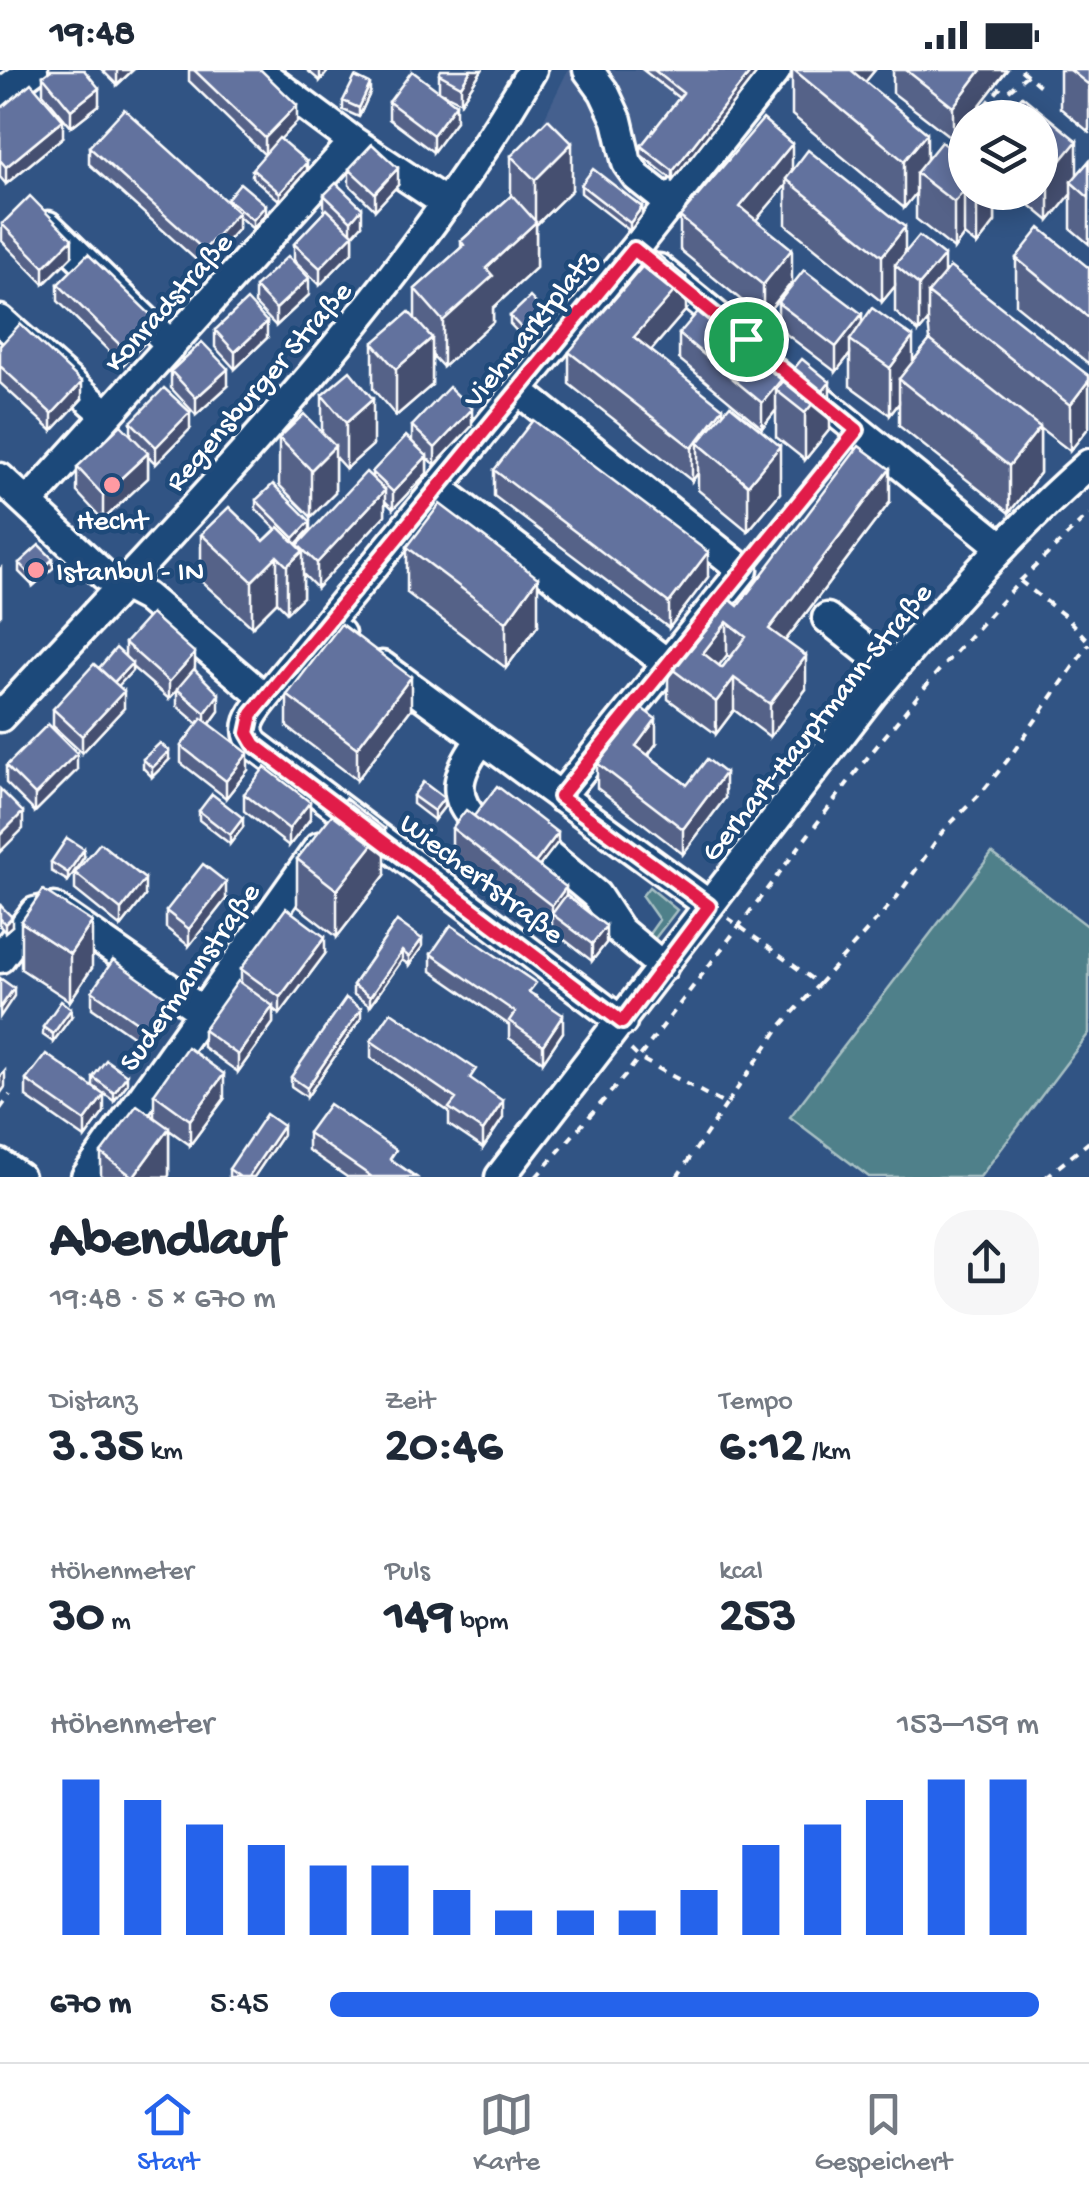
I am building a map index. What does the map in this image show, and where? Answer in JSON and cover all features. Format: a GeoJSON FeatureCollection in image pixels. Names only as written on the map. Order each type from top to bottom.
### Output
{"type":"FeatureCollection","features":[{"type":"Feature","properties":{"kind":"street"},"geometry":{"type":"LineString","coordinates":[[0,94],[33,70]]}},
{"type":"Feature","properties":{"kind":"street"},"geometry":{"type":"LineString","coordinates":[[257,70],[447,204]]}},
{"type":"Feature","properties":{"kind":"street","name":"Regensburger Straße"},"geometry":{"type":"LineString","coordinates":[[0,717],[316,371],[370,306],[447,204],[532,70]]}},
{"type":"Feature","properties":{"kind":"street"},"geometry":{"type":"LineString","coordinates":[[588,70],[617,120],[627,163],[671,204]]}},
{"type":"Feature","properties":{"kind":"street","name":"Viehmarktplatz"},"geometry":{"type":"LineString","coordinates":[[265,698],[671,204],[750,120],[776,70]]}},
{"type":"Feature","properties":{"kind":"street","name":"Konradstraße"},"geometry":{"type":"LineString","coordinates":[[28,503],[171,345],[253,241],[354,142]]}},
{"type":"Feature","properties":{"kind":"street"},"geometry":{"type":"LineString","coordinates":[[48,226],[171,345]]}},
{"type":"Feature","properties":{"kind":"street"},"geometry":{"type":"LineString","coordinates":[[634,249],[753,345]]}},
{"type":"Feature","properties":{"kind":"street"},"geometry":{"type":"LineString","coordinates":[[0,320],[107,415]]}},
{"type":"Feature","properties":{"kind":"street"},"geometry":{"type":"LineString","coordinates":[[783,370],[1002,547]]}},
{"type":"Feature","properties":{"kind":"street"},"geometry":{"type":"LineString","coordinates":[[519,391],[743,570],[560,797]]}},
{"type":"Feature","properties":{"kind":"street","name":"Gerhart-Hauptmann-Straße"},"geometry":{"type":"LineString","coordinates":[[500,1177],[892,670],[1002,547],[1089,464]]}},
{"type":"Feature","properties":{"kind":"street"},"geometry":{"type":"LineString","coordinates":[[0,478],[104,575],[146,596],[265,698]]}},
{"type":"Feature","properties":{"kind":"street"},"geometry":{"type":"LineString","coordinates":[[438,488],[668,664]]}},
{"type":"Feature","properties":{"kind":"street"},"geometry":{"type":"LineString","coordinates":[[827,618],[892,670]]}},
{"type":"Feature","properties":{"kind":"street"},"geometry":{"type":"LineString","coordinates":[[326,624],[709,906]]}},
{"type":"Feature","properties":{"kind":"street","name":"Wiechertstraße"},"geometry":{"type":"LineString","coordinates":[[265,698],[250,719],[250,740],[622,1022]]}},
{"type":"Feature","properties":{"kind":"street"},"geometry":{"type":"LineString","coordinates":[[481,740],[457,785],[459,800],[482,815]]}},
{"type":"Feature","properties":{"kind":"street","name":"Sudermannstraße"},"geometry":{"type":"LineString","coordinates":[[86,1177],[344,813]]}},
{"type":"Feature","properties":{"kind":"street"},"geometry":{"type":"LineString","coordinates":[[543,862],[596,895],[619,930],[664,967]]}},
{"type":"Feature","properties":{"kind":"street"},"geometry":{"type":"LineString","coordinates":[[0,958],[34,912],[54,908],[202,1011]]}},
{"type":"Feature","properties":{"kind":"street"},"geometry":{"type":"LineString","coordinates":[[0,1164],[19,1177]]}},
{"type":"Feature","properties":{"kind":"path"},"geometry":{"type":"LineString","coordinates":[[1020,70],[1030,72],[1045,90]]}},
{"type":"Feature","properties":{"kind":"path"},"geometry":{"type":"LineString","coordinates":[[1003,100],[1030,72]]}},
{"type":"Feature","properties":{"kind":"path"},"geometry":{"type":"LineString","coordinates":[[990,100],[1001,87]]}},
{"type":"Feature","properties":{"kind":"path"},"geometry":{"type":"LineString","coordinates":[[743,570],[857,430]]}},
{"type":"Feature","properties":{"kind":"path"},"geometry":{"type":"LineString","coordinates":[[536,1177],[639,1058],[859,768],[934,676],[1020,580],[1089,514]]}},
{"type":"Feature","properties":{"kind":"path"},"geometry":{"type":"LineString","coordinates":[[677,1177],[780,1027],[897,897],[943,830],[1007,761],[1089,643],[1064,616],[1020,580]]}},
{"type":"Feature","properties":{"kind":"path"},"geometry":{"type":"LineString","coordinates":[[709,906],[819,984]]}},
{"type":"Feature","properties":{"kind":"path"},"geometry":{"type":"LineString","coordinates":[[639,1058],[726,1105]]}},
{"type":"Feature","properties":{"kind":"path"},"geometry":{"type":"LineString","coordinates":[[0,1109],[10,1095]]}},
{"type":"Feature","properties":{"kind":"path"},"geometry":{"type":"LineString","coordinates":[[1046,1177],[1089,1142]]}},
{"type":"Feature","properties":{"kind":"shaded area"},"geometry":{"type":"Polygon","coordinates":[[[568,70],[762,70],[648,218],[592,175],[579,192],[531,145],[568,70]]]}},
{"type":"Feature","properties":{"kind":"green space"},"geometry":{"type":"Polygon","coordinates":[[[992,853],[1089,927],[1089,1033],[980,1177],[869,1177],[790,1117],[992,853]]]}},
{"type":"Feature","properties":{"kind":"green space"},"geometry":{"type":"Polygon","coordinates":[[[649,887],[677,910],[653,941],[647,937],[659,920],[642,896],[649,887]]]}},
{"type":"Feature","properties":{"kind":"building"},"geometry":{"type":"Polygon","coordinates":[[[51,70],[84,70],[99,88],[71,110],[43,76],[51,70]]]}},
{"type":"Feature","properties":{"kind":"building"},"geometry":{"type":"Polygon","coordinates":[[[194,70],[261,70],[297,105],[265,138],[194,70]]]}},
{"type":"Feature","properties":{"kind":"building"},"geometry":{"type":"Polygon","coordinates":[[[441,70],[471,70],[461,86],[439,74],[441,70]]]}},
{"type":"Feature","properties":{"kind":"building"},"geometry":{"type":"Polygon","coordinates":[[[654,70],[752,70],[673,171],[641,146],[683,93],[654,70]]]}},
{"type":"Feature","properties":{"kind":"building"},"geometry":{"type":"Polygon","coordinates":[[[794,70],[851,70],[927,133],[904,161],[794,70]]]}},
{"type":"Feature","properties":{"kind":"building"},"geometry":{"type":"Polygon","coordinates":[[[906,70],[981,70],[958,100],[948,103],[906,70]]]}},
{"type":"Feature","properties":{"kind":"building"},"geometry":{"type":"Polygon","coordinates":[[[1070,70],[1089,70],[1089,85],[1070,70]]]}},
{"type":"Feature","properties":{"kind":"building"},"geometry":{"type":"Polygon","coordinates":[[[412,71],[456,104],[433,135],[389,102],[412,71]]]}},
{"type":"Feature","properties":{"kind":"building"},"geometry":{"type":"Polygon","coordinates":[[[355,77],[370,84],[359,108],[343,101],[355,77]]]}},
{"type":"Feature","properties":{"kind":"building"},"geometry":{"type":"Polygon","coordinates":[[[31,83],[63,120],[6,167],[0,160],[0,109],[31,83]]]}},
{"type":"Feature","properties":{"kind":"building"},"geometry":{"type":"Polygon","coordinates":[[[124,109],[238,212],[204,250],[89,147],[124,109]]]}},
{"type":"Feature","properties":{"kind":"building"},"geometry":{"type":"Polygon","coordinates":[[[548,119],[572,143],[535,180],[511,156],[548,119]]]}},
{"type":"Feature","properties":{"kind":"building"},"geometry":{"type":"Polygon","coordinates":[[[763,119],[792,144],[740,207],[792,249],[763,285],[680,217],[763,119]]]}},
{"type":"Feature","properties":{"kind":"building"},"geometry":{"type":"Polygon","coordinates":[[[1058,125],[1077,141],[1058,164],[1058,125]]]}},
{"type":"Feature","properties":{"kind":"building"},"geometry":{"type":"Polygon","coordinates":[[[279,138],[307,162],[280,193],[252,169],[279,138]]]}},
{"type":"Feature","properties":{"kind":"building"},"geometry":{"type":"Polygon","coordinates":[[[941,142],[948,147],[948,197],[916,173],[941,142]]]}},
{"type":"Feature","properties":{"kind":"building"},"geometry":{"type":"Polygon","coordinates":[[[372,144],[398,168],[375,193],[349,169],[372,144]]]}},
{"type":"Feature","properties":{"kind":"building"},"geometry":{"type":"Polygon","coordinates":[[[808,150],[905,227],[882,256],[786,179],[808,150]]]}},
{"type":"Feature","properties":{"kind":"building"},"geometry":{"type":"Polygon","coordinates":[[[1089,161],[1089,198],[1071,182],[1089,161]]]}},
{"type":"Feature","properties":{"kind":"building"},"geometry":{"type":"Polygon","coordinates":[[[593,169],[642,207],[630,223],[581,185],[593,169]]]}},
{"type":"Feature","properties":{"kind":"building"},"geometry":{"type":"Polygon","coordinates":[[[240,183],[266,205],[253,220],[227,199],[240,183]]]}},
{"type":"Feature","properties":{"kind":"building"},"geometry":{"type":"Polygon","coordinates":[[[336,183],[362,208],[351,221],[324,195],[336,183]]]}},
{"type":"Feature","properties":{"kind":"building"},"geometry":{"type":"Polygon","coordinates":[[[512,195],[536,222],[486,268],[493,276],[443,321],[415,289],[512,195]]]}},
{"type":"Feature","properties":{"kind":"building"},"geometry":{"type":"Polygon","coordinates":[[[30,196],[72,239],[44,267],[2,224],[30,196]]]}},
{"type":"Feature","properties":{"kind":"building"},"geometry":{"type":"Polygon","coordinates":[[[327,209],[353,234],[320,268],[294,244],[327,209]]]}},
{"type":"Feature","properties":{"kind":"building"},"geometry":{"type":"Polygon","coordinates":[[[1040,228],[1089,268],[1089,318],[1016,258],[1040,228]]]}},
{"type":"Feature","properties":{"kind":"building"},"geometry":{"type":"Polygon","coordinates":[[[919,236],[944,256],[919,285],[895,265],[919,236]]]}},
{"type":"Feature","properties":{"kind":"building"},"geometry":{"type":"Polygon","coordinates":[[[655,252],[686,278],[634,337],[723,408],[692,448],[569,352],[655,252]]]}},
{"type":"Feature","properties":{"kind":"building"},"geometry":{"type":"Polygon","coordinates":[[[88,254],[153,317],[123,348],[58,284],[88,254]]]}},
{"type":"Feature","properties":{"kind":"building"},"geometry":{"type":"Polygon","coordinates":[[[288,256],[309,278],[276,309],[255,287],[288,256]]]}},
{"type":"Feature","properties":{"kind":"building"},"geometry":{"type":"Polygon","coordinates":[[[950,267],[1089,376],[1070,405],[928,293],[950,267]]]}},
{"type":"Feature","properties":{"kind":"building"},"geometry":{"type":"Polygon","coordinates":[[[804,270],[862,314],[836,347],[778,303],[804,270]]]}},
{"type":"Feature","properties":{"kind":"building"},"geometry":{"type":"Polygon","coordinates":[[[530,297],[549,317],[529,336],[510,316],[530,297]]]}},
{"type":"Feature","properties":{"kind":"building"},"geometry":{"type":"Polygon","coordinates":[[[247,300],[267,322],[235,352],[215,330],[247,300]]]}},
{"type":"Feature","properties":{"kind":"building"},"geometry":{"type":"Polygon","coordinates":[[[707,301],[790,369],[762,403],[679,334],[707,301]]]}},
{"type":"Feature","properties":{"kind":"building"},"geometry":{"type":"Polygon","coordinates":[[[872,308],[913,337],[890,368],[850,340],[872,308]]]}},
{"type":"Feature","properties":{"kind":"building"},"geometry":{"type":"Polygon","coordinates":[[[409,312],[432,338],[396,369],[373,343],[409,312]]]}},
{"type":"Feature","properties":{"kind":"building"},"geometry":{"type":"Polygon","coordinates":[[[20,324],[82,382],[52,414],[0,366],[0,346],[20,324]]]}},
{"type":"Feature","properties":{"kind":"building"},"geometry":{"type":"Polygon","coordinates":[[[930,340],[1040,427],[1009,466],[899,379],[930,340]]]}},
{"type":"Feature","properties":{"kind":"building"},"geometry":{"type":"Polygon","coordinates":[[[202,342],[228,369],[196,398],[171,371],[202,342]]]}},
{"type":"Feature","properties":{"kind":"building"},"geometry":{"type":"Polygon","coordinates":[[[802,359],[830,382],[805,413],[776,390],[802,359]]]}},
{"type":"Feature","properties":{"kind":"building"},"geometry":{"type":"Polygon","coordinates":[[[350,371],[373,399],[346,423],[322,395],[350,371]]]}},
{"type":"Feature","properties":{"kind":"building"},"geometry":{"type":"Polygon","coordinates":[[[449,387],[472,409],[435,448],[412,426],[449,387]]]}},
{"type":"Feature","properties":{"kind":"building"},"geometry":{"type":"Polygon","coordinates":[[[164,388],[190,412],[156,447],[131,422],[164,388]]]}},
{"type":"Feature","properties":{"kind":"building"},"geometry":{"type":"Polygon","coordinates":[[[730,405],[780,446],[748,485],[698,443],[730,405]]]}},
{"type":"Feature","properties":{"kind":"building"},"geometry":{"type":"Polygon","coordinates":[[[304,414],[335,446],[311,470],[279,438],[304,414]]]}},
{"type":"Feature","properties":{"kind":"building"},"geometry":{"type":"Polygon","coordinates":[[[533,420],[708,552],[669,603],[494,470],[533,420]]]}},
{"type":"Feature","properties":{"kind":"building"},"geometry":{"type":"Polygon","coordinates":[[[121,425],[148,453],[103,495],[77,467],[121,425]]]}},
{"type":"Feature","properties":{"kind":"building"},"geometry":{"type":"Polygon","coordinates":[[[406,436],[427,456],[393,492],[372,472],[406,436]]]}},
{"type":"Feature","properties":{"kind":"building"},"geometry":{"type":"Polygon","coordinates":[[[859,446],[890,469],[769,629],[806,656],[770,704],[734,678],[716,702],[668,666],[723,594],[738,606],[859,446]],[[727,622],[703,653],[722,668],[746,637],[727,622]]]}},
{"type":"Feature","properties":{"kind":"building"},"geometry":{"type":"Polygon","coordinates":[[[366,472],[385,490],[317,563],[298,545],[366,472]]]}},
{"type":"Feature","properties":{"kind":"building"},"geometry":{"type":"Polygon","coordinates":[[[273,484],[310,521],[294,538],[256,500],[273,484]]]}},
{"type":"Feature","properties":{"kind":"building"},"geometry":{"type":"Polygon","coordinates":[[[440,504],[538,578],[506,622],[407,547],[440,504]]]}},
{"type":"Feature","properties":{"kind":"building"},"geometry":{"type":"Polygon","coordinates":[[[229,507],[264,541],[279,527],[303,551],[287,566],[277,556],[252,581],[201,534],[229,507]]]}},
{"type":"Feature","properties":{"kind":"building"},"geometry":{"type":"Polygon","coordinates":[[[39,545],[53,559],[33,578],[19,563],[39,545]]]}},
{"type":"Feature","properties":{"kind":"building"},"geometry":{"type":"Polygon","coordinates":[[[151,614],[195,653],[169,682],[125,643],[151,614]]]}},
{"type":"Feature","properties":{"kind":"building"},"geometry":{"type":"Polygon","coordinates":[[[341,624],[411,677],[357,748],[287,695],[341,624]]]}},
{"type":"Feature","properties":{"kind":"building"},"geometry":{"type":"Polygon","coordinates":[[[116,648],[132,663],[114,682],[99,668],[116,648]]]}},
{"type":"Feature","properties":{"kind":"building"},"geometry":{"type":"Polygon","coordinates":[[[94,664],[124,691],[82,736],[53,709],[94,664]]]}},
{"type":"Feature","properties":{"kind":"building"},"geometry":{"type":"Polygon","coordinates":[[[194,669],[219,694],[205,713],[177,689],[194,669]]]}},
{"type":"Feature","properties":{"kind":"building"},"geometry":{"type":"Polygon","coordinates":[[[640,707],[656,719],[636,746],[687,785],[707,759],[725,773],[683,829],[597,763],[640,707]]]}},
{"type":"Feature","properties":{"kind":"building"},"geometry":{"type":"Polygon","coordinates":[[[202,718],[248,753],[226,781],[181,746],[202,718]]]}},
{"type":"Feature","properties":{"kind":"building"},"geometry":{"type":"Polygon","coordinates":[[[48,724],[77,753],[35,795],[6,766],[48,724]]]}},
{"type":"Feature","properties":{"kind":"building"},"geometry":{"type":"Polygon","coordinates":[[[160,743],[169,751],[152,768],[143,759],[160,743]]]}},
{"type":"Feature","properties":{"kind":"building"},"geometry":{"type":"Polygon","coordinates":[[[265,767],[310,802],[289,829],[244,794],[265,767]]]}},
{"type":"Feature","properties":{"kind":"building"},"geometry":{"type":"Polygon","coordinates":[[[423,782],[444,798],[434,811],[413,796],[423,782]]]}},
{"type":"Feature","properties":{"kind":"building"},"geometry":{"type":"Polygon","coordinates":[[[497,786],[558,833],[535,863],[474,816],[497,786]]]}},
{"type":"Feature","properties":{"kind":"building"},"geometry":{"type":"Polygon","coordinates":[[[0,789],[23,812],[0,835],[0,789]]]}},
{"type":"Feature","properties":{"kind":"building"},"geometry":{"type":"Polygon","coordinates":[[[212,794],[243,818],[230,835],[199,811],[212,794]]]}},
{"type":"Feature","properties":{"kind":"building"},"geometry":{"type":"Polygon","coordinates":[[[345,798],[385,829],[337,890],[297,859],[345,798]]]}},
{"type":"Feature","properties":{"kind":"building"},"geometry":{"type":"Polygon","coordinates":[[[466,810],[566,887],[552,906],[452,828],[466,810]]]}},
{"type":"Feature","properties":{"kind":"building"},"geometry":{"type":"Polygon","coordinates":[[[67,838],[84,849],[68,873],[51,862],[67,838]]]}},
{"type":"Feature","properties":{"kind":"building"},"geometry":{"type":"Polygon","coordinates":[[[100,843],[145,879],[121,910],[75,873],[100,843]]]}},
{"type":"Feature","properties":{"kind":"building"},"geometry":{"type":"Polygon","coordinates":[[[203,864],[226,882],[189,929],[166,911],[203,864]]]}},
{"type":"Feature","properties":{"kind":"building"},"geometry":{"type":"Polygon","coordinates":[[[43,890],[92,922],[70,954],[21,922],[43,890]]]}},
{"type":"Feature","properties":{"kind":"building"},"geometry":{"type":"Polygon","coordinates":[[[566,895],[606,926],[592,944],[552,914],[566,895]]]}},
{"type":"Feature","properties":{"kind":"building"},"geometry":{"type":"Polygon","coordinates":[[[0,905],[12,917],[5,924],[0,918],[0,905]]]}},
{"type":"Feature","properties":{"kind":"building"},"geometry":{"type":"Polygon","coordinates":[[[286,908],[325,937],[280,997],[241,969],[286,908]]]}},
{"type":"Feature","properties":{"kind":"building"},"geometry":{"type":"Polygon","coordinates":[[[397,921],[422,939],[409,957],[402,951],[370,997],[353,985],[397,921]]]}},
{"type":"Feature","properties":{"kind":"building"},"geometry":{"type":"Polygon","coordinates":[[[451,925],[536,983],[529,992],[563,1015],[543,1045],[509,1021],[515,1012],[431,954],[451,925]]]}},
{"type":"Feature","properties":{"kind":"building"},"geometry":{"type":"Polygon","coordinates":[[[113,960],[166,997],[144,1027],[92,991],[113,960]]]}},
{"type":"Feature","properties":{"kind":"building"},"geometry":{"type":"Polygon","coordinates":[[[0,978],[14,988],[0,1008],[0,978]]]}},
{"type":"Feature","properties":{"kind":"building"},"geometry":{"type":"Polygon","coordinates":[[[238,981],[273,1006],[238,1055],[203,1030],[238,981]]]}},
{"type":"Feature","properties":{"kind":"building"},"geometry":{"type":"Polygon","coordinates":[[[346,998],[361,1009],[307,1088],[291,1077],[346,998]]]}},
{"type":"Feature","properties":{"kind":"building"},"geometry":{"type":"Polygon","coordinates":[[[61,1001],[71,1009],[53,1034],[43,1027],[61,1001]]]}},
{"type":"Feature","properties":{"kind":"building"},"geometry":{"type":"Polygon","coordinates":[[[391,1012],[476,1069],[470,1078],[503,1101],[483,1131],[449,1108],[456,1099],[371,1041],[391,1012]]]}},
{"type":"Feature","properties":{"kind":"building"},"geometry":{"type":"Polygon","coordinates":[[[187,1047],[224,1074],[190,1120],[154,1094],[187,1047]]]}},
{"type":"Feature","properties":{"kind":"building"},"geometry":{"type":"Polygon","coordinates":[[[46,1054],[104,1095],[85,1121],[26,1080],[46,1054]]]}},
{"type":"Feature","properties":{"kind":"building"},"geometry":{"type":"Polygon","coordinates":[[[106,1060],[127,1075],[114,1093],[93,1077],[106,1060]]]}},
{"type":"Feature","properties":{"kind":"building"},"geometry":{"type":"Polygon","coordinates":[[[329,1104],[396,1150],[390,1159],[416,1177],[372,1177],[308,1133],[329,1104]]]}},
{"type":"Feature","properties":{"kind":"building"},"geometry":{"type":"Polygon","coordinates":[[[137,1105],[169,1128],[133,1177],[101,1153],[137,1105]]]}},
{"type":"Feature","properties":{"kind":"building"},"geometry":{"type":"Polygon","coordinates":[[[266,1114],[283,1126],[248,1177],[240,1177],[229,1169],[266,1114]]]}},
{"type":"Feature","properties":{"kind":"place","name":"Hecht"},"geometry":{"type":"Point","coordinates":[112,485]}},
{"type":"Feature","properties":{"kind":"place","name":"Istanbul - IN"},"geometry":{"type":"Point","coordinates":[36,570]}},
{"type":"Feature","properties":{"kind":"route"},"geometry":{"type":"LineString","coordinates":[[634,249],[746,339],[857,430],[560,797],[709,906],[622,1022],[255,745],[248,726],[252,714],[634,249]]}}]}
